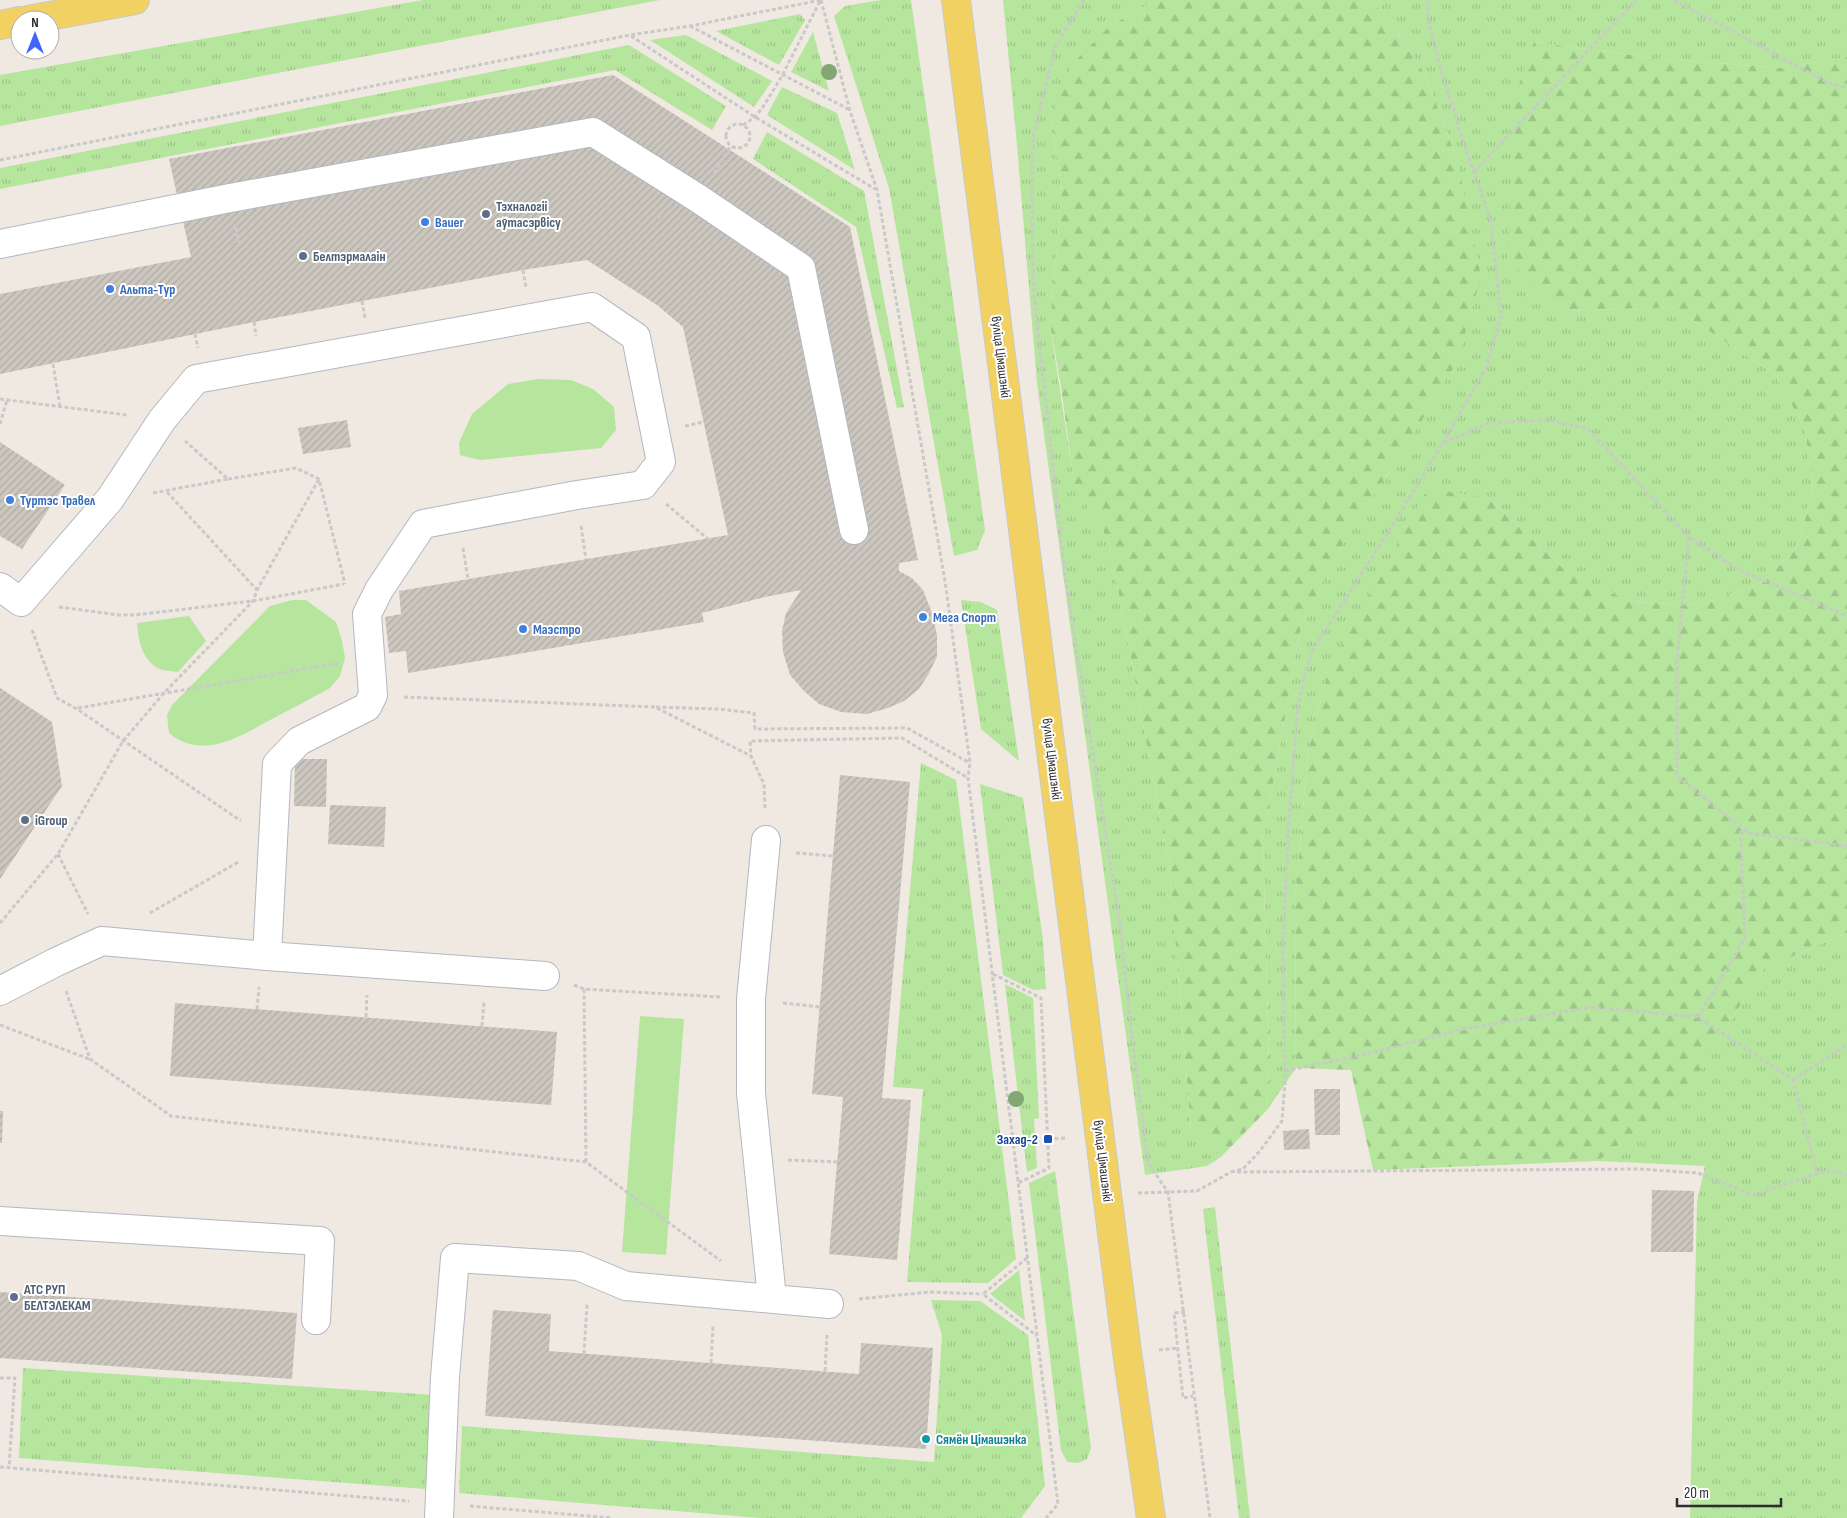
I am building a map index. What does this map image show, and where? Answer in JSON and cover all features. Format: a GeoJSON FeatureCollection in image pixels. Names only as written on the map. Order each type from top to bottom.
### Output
{"type":"FeatureCollection","features":[{"type":"Feature","properties":{"kind":"main road"},"geometry":{"type":"LineString","coordinates":[[60,14],[134,0]]}},
{"type":"Feature","properties":{"kind":"main road","name":"вуліца Цімашэнкі"},"geometry":{"type":"LineString","coordinates":[[956,0],[1151,1518]]}},
{"type":"Feature","properties":{"kind":"lane"},"geometry":{"type":"LineString","coordinates":[[0,244],[230,198],[593,132],[699,199],[801,268],[854,530]]}},
{"type":"Feature","properties":{"kind":"lane"},"geometry":{"type":"LineString","coordinates":[[11,595],[110,499],[162,420],[196,379],[592,307],[636,336],[661,462],[643,486],[577,495],[423,524],[378,590],[367,614],[373,695],[367,707],[299,741],[277,764],[267,956]]}},
{"type":"Feature","properties":{"kind":"lane"},"geometry":{"type":"LineString","coordinates":[[766,840],[751,999],[751,1093],[772,1298]]}},
{"type":"Feature","properties":{"kind":"lane"},"geometry":{"type":"LineString","coordinates":[[0,991],[102,941],[267,956],[545,976]]}},
{"type":"Feature","properties":{"kind":"lane"},"geometry":{"type":"LineString","coordinates":[[0,1221],[320,1242],[316,1320]]}},
{"type":"Feature","properties":{"kind":"lane"},"geometry":{"type":"LineString","coordinates":[[439,1511],[445,1377],[455,1258],[578,1266],[626,1286],[829,1304]]}},
{"type":"Feature","properties":{"kind":"path"},"geometry":{"type":"LineString","coordinates":[[0,160],[630,35],[690,26],[821,0]]}},
{"type":"Feature","properties":{"kind":"path"},"geometry":{"type":"LineString","coordinates":[[743,125],[750,132],[751,138],[748,144],[740,148],[733,147],[728,142],[727,132],[735,124],[743,125],[755,117],[782,76],[821,0]]}},
{"type":"Feature","properties":{"kind":"path"},"geometry":{"type":"LineString","coordinates":[[821,0],[850,111],[877,190],[945,581],[970,763],[968,778],[1058,1504],[1046,1518]]}},
{"type":"Feature","properties":{"kind":"path"},"geometry":{"type":"LineString","coordinates":[[1084,0],[1055,47],[1033,138],[1034,296],[1065,576],[1120,925],[1130,1029],[1148,1163],[1168,1192],[1210,1518]]}},
{"type":"Feature","properties":{"kind":"path"},"geometry":{"type":"LineString","coordinates":[[1108,1194],[1197,1192],[1231,1172],[1243,1169],[1259,1152],[1282,1121],[1285,1071],[1283,948],[1288,833],[1298,704],[1311,653],[1386,537],[1486,368],[1501,317],[1491,220],[1441,70],[1428,19],[1428,0]]}},
{"type":"Feature","properties":{"kind":"path"},"geometry":{"type":"LineString","coordinates":[[1474,172],[1636,0]]}},
{"type":"Feature","properties":{"kind":"path"},"geometry":{"type":"LineString","coordinates":[[1674,0],[1831,84],[1847,88]]}},
{"type":"Feature","properties":{"kind":"path"},"geometry":{"type":"LineString","coordinates":[[690,26],[850,111]]}},
{"type":"Feature","properties":{"kind":"path"},"geometry":{"type":"LineString","coordinates":[[630,35],[755,117],[877,190]]}},
{"type":"Feature","properties":{"kind":"path"},"geometry":{"type":"LineString","coordinates":[[53,364],[60,407]]}},
{"type":"Feature","properties":{"kind":"path"},"geometry":{"type":"LineString","coordinates":[[0,400],[162,420],[228,478]]}},
{"type":"Feature","properties":{"kind":"path"},"geometry":{"type":"LineString","coordinates":[[0,424],[8,400]]}},
{"type":"Feature","properties":{"kind":"path"},"geometry":{"type":"LineString","coordinates":[[1443,443],[1489,423],[1550,420],[1588,428],[1689,537],[1739,570],[1847,616]]}},
{"type":"Feature","properties":{"kind":"path"},"geometry":{"type":"LineString","coordinates":[[110,499],[167,492],[228,478],[296,468],[320,478]]}},
{"type":"Feature","properties":{"kind":"path"},"geometry":{"type":"LineString","coordinates":[[320,478],[344,584]]}},
{"type":"Feature","properties":{"kind":"path"},"geometry":{"type":"LineString","coordinates":[[0,923],[58,854],[123,741],[164,693],[253,601],[257,590],[320,478]]}},
{"type":"Feature","properties":{"kind":"path"},"geometry":{"type":"LineString","coordinates":[[643,486],[708,539]]}},
{"type":"Feature","properties":{"kind":"path"},"geometry":{"type":"LineString","coordinates":[[167,492],[257,590]]}},
{"type":"Feature","properties":{"kind":"path"},"geometry":{"type":"LineString","coordinates":[[1689,537],[1678,659],[1678,776],[1748,833],[1847,846]]}},
{"type":"Feature","properties":{"kind":"path"},"geometry":{"type":"LineString","coordinates":[[11,595],[119,615],[134,615],[253,601],[344,584],[378,590]]}},
{"type":"Feature","properties":{"kind":"path"},"geometry":{"type":"LineString","coordinates":[[11,595],[57,698],[77,708],[273,842],[144,916]]}},
{"type":"Feature","properties":{"kind":"path"},"geometry":{"type":"LineString","coordinates":[[77,708],[369,658]]}},
{"type":"Feature","properties":{"kind":"path"},"geometry":{"type":"LineString","coordinates":[[373,695],[709,708],[754,712],[755,729],[908,728],[970,763]]}},
{"type":"Feature","properties":{"kind":"path"},"geometry":{"type":"LineString","coordinates":[[655,707],[751,756]]}},
{"type":"Feature","properties":{"kind":"path"},"geometry":{"type":"LineString","coordinates":[[766,840],[764,784],[751,756],[750,741],[902,738],[968,778]]}},
{"type":"Feature","properties":{"kind":"path"},"geometry":{"type":"LineString","coordinates":[[1698,1017],[1745,938],[1740,826]]}},
{"type":"Feature","properties":{"kind":"path"},"geometry":{"type":"LineString","coordinates":[[58,854],[102,941]]}},
{"type":"Feature","properties":{"kind":"path"},"geometry":{"type":"LineString","coordinates":[[56,962],[90,1059]]}},
{"type":"Feature","properties":{"kind":"path"},"geometry":{"type":"LineString","coordinates":[[992,974],[1041,998],[1049,1168],[1018,1183]]}},
{"type":"Feature","properties":{"kind":"path"},"geometry":{"type":"LineString","coordinates":[[586,1162],[584,988],[751,999]]}},
{"type":"Feature","properties":{"kind":"path"},"geometry":{"type":"LineString","coordinates":[[1285,1071],[1375,1052],[1464,1029],[1590,1008],[1698,1017],[1793,1080],[1817,1174]]}},
{"type":"Feature","properties":{"kind":"path"},"geometry":{"type":"LineString","coordinates":[[0,1025],[90,1059],[172,1116],[586,1162],[724,1263]]}},
{"type":"Feature","properties":{"kind":"path"},"geometry":{"type":"LineString","coordinates":[[1793,1080],[1847,1044]]}},
{"type":"Feature","properties":{"kind":"path"},"geometry":{"type":"LineString","coordinates":[[758,1158],[838,1162]]}},
{"type":"Feature","properties":{"kind":"path"},"geometry":{"type":"LineString","coordinates":[[1231,1172],[1639,1169],[1698,1173],[1754,1196],[1828,1170],[1847,1175]]}},
{"type":"Feature","properties":{"kind":"path"},"geometry":{"type":"LineString","coordinates":[[982,1294],[1027,1258]]}},
{"type":"Feature","properties":{"kind":"path"},"geometry":{"type":"LineString","coordinates":[[584,1354],[589,1271]]}},
{"type":"Feature","properties":{"kind":"path"},"geometry":{"type":"LineString","coordinates":[[829,1304],[928,1292],[982,1294],[1037,1336]]}},
{"type":"Feature","properties":{"kind":"path"},"geometry":{"type":"LineString","coordinates":[[711,1363],[715,1294]]}},
{"type":"Feature","properties":{"kind":"path"},"geometry":{"type":"LineString","coordinates":[[1184,1312],[1174,1313],[1184,1398],[1193,1396]]}},
{"type":"Feature","properties":{"kind":"path"},"geometry":{"type":"LineString","coordinates":[[0,1378],[15,1378],[9,1467]]}},
{"type":"Feature","properties":{"kind":"path"},"geometry":{"type":"LineString","coordinates":[[0,1467],[439,1511],[612,1518]]}},
{"type":"Feature","properties":{"kind":"green space"},"geometry":{"type":"Polygon","coordinates":[[[423,0],[660,0],[0,126],[0,75],[423,0]]]}},
{"type":"Feature","properties":{"kind":"green space"},"geometry":{"type":"Polygon","coordinates":[[[881,0],[911,0],[985,530],[977,550],[954,556],[889,188],[834,16],[845,6],[881,0]]]}},
{"type":"Feature","properties":{"kind":"green space"},"geometry":{"type":"Polygon","coordinates":[[[1003,0],[1156,0],[1110,26],[1051,119],[1062,191],[1050,324],[1074,483],[1109,541],[1169,864],[1191,1129],[1221,1157],[1207,1166],[1145,1175],[1037,383],[1003,0]]]}},
{"type":"Feature","properties":{"kind":"green space"},"geometry":{"type":"Polygon","coordinates":[[[1156,0],[1371,0],[1388,19],[1425,74],[1458,162],[1481,277],[1457,362],[1399,458],[1352,527],[1301,626],[1263,840],[1269,1068],[1267,1110],[1221,1157],[1191,1129],[1169,864],[1109,541],[1074,483],[1050,324],[1062,191],[1051,119],[1068,68],[1110,26],[1156,0]]]}},
{"type":"Feature","properties":{"kind":"green space"},"geometry":{"type":"Polygon","coordinates":[[[1371,0],[1847,0],[1847,57],[1785,68],[1661,59],[1534,42],[1566,311],[1672,307],[1775,374],[1805,429],[1813,489],[1798,546],[1765,581],[1702,605],[1631,602],[1566,571],[1488,498],[1328,671],[1308,751],[1295,901],[1296,1068],[1267,1110],[1269,1068],[1263,840],[1301,626],[1352,527],[1399,458],[1458,162],[1425,74],[1388,19],[1371,0]]]}},
{"type":"Feature","properties":{"kind":"green space"},"geometry":{"type":"Polygon","coordinates":[[[800,14],[805,20],[779,65],[716,31],[800,14]]]}},
{"type":"Feature","properties":{"kind":"green space"},"geometry":{"type":"Polygon","coordinates":[[[813,32],[829,91],[791,72],[813,32]]]}},
{"type":"Feature","properties":{"kind":"green space"},"geometry":{"type":"Polygon","coordinates":[[[686,35],[772,81],[754,107],[650,40],[686,35]]]}},
{"type":"Feature","properties":{"kind":"green space"},"geometry":{"type":"Polygon","coordinates":[[[1534,42],[1661,59],[1785,68],[1847,57],[1847,933],[1763,969],[1685,1094],[1598,1161],[1373,1170],[1351,1070],[1296,1068],[1295,901],[1308,751],[1328,671],[1428,488],[1488,498],[1566,571],[1631,602],[1702,605],[1765,581],[1798,546],[1813,489],[1805,429],[1775,374],[1672,307],[1566,311],[1508,261],[1513,101],[1534,42]]]}},
{"type":"Feature","properties":{"kind":"green space"},"geometry":{"type":"Polygon","coordinates":[[[629,45],[726,106],[712,130],[615,70],[0,189],[0,168],[629,45]]]}},
{"type":"Feature","properties":{"kind":"green space"},"geometry":{"type":"Polygon","coordinates":[[[782,87],[837,113],[855,170],[767,115],[782,87]]]}},
{"type":"Feature","properties":{"kind":"green space"},"geometry":{"type":"Polygon","coordinates":[[[767,132],[864,191],[904,407],[897,408],[856,227],[753,159],[767,132]]]}},
{"type":"Feature","properties":{"kind":"green space"},"geometry":{"type":"Polygon","coordinates":[[[539,379],[571,380],[593,389],[614,407],[616,430],[601,448],[480,460],[460,455],[459,443],[472,414],[508,384],[539,379]]]}},
{"type":"Feature","properties":{"kind":"green space"},"geometry":{"type":"Polygon","coordinates":[[[293,600],[306,600],[336,622],[345,658],[340,676],[330,688],[247,732],[221,743],[195,745],[182,741],[169,733],[167,715],[172,705],[270,606],[293,600]]]}},
{"type":"Feature","properties":{"kind":"green space"},"geometry":{"type":"Polygon","coordinates":[[[961,600],[981,602],[997,610],[1019,761],[981,729],[961,600]]]}},
{"type":"Feature","properties":{"kind":"green space"},"geometry":{"type":"Polygon","coordinates":[[[189,616],[206,641],[178,672],[162,670],[156,667],[150,662],[143,651],[137,623],[189,616]]]}},
{"type":"Feature","properties":{"kind":"green space"},"geometry":{"type":"Polygon","coordinates":[[[921,763],[956,780],[1016,1259],[988,1283],[907,1282],[923,1089],[893,1087],[921,763]]]}},
{"type":"Feature","properties":{"kind":"green space"},"geometry":{"type":"Polygon","coordinates":[[[980,784],[1023,798],[1043,940],[1046,989],[1033,990],[1003,975],[980,784]]]}},
{"type":"Feature","properties":{"kind":"green space"},"geometry":{"type":"Polygon","coordinates":[[[1847,933],[1847,1518],[1690,1518],[1697,1201],[1705,1166],[1598,1161],[1685,1094],[1763,969],[1847,933]]]}},
{"type":"Feature","properties":{"kind":"green space"},"geometry":{"type":"Polygon","coordinates":[[[1005,984],[1033,998],[1039,1118],[1034,1119],[1037,1168],[1027,1172],[1005,984]]]}},
{"type":"Feature","properties":{"kind":"green space"},"geometry":{"type":"Polygon","coordinates":[[[640,1016],[684,1019],[666,1255],[622,1252],[640,1016]]]}},
{"type":"Feature","properties":{"kind":"green space"},"geometry":{"type":"Polygon","coordinates":[[[1055,1171],[1091,1448],[1087,1459],[1078,1463],[1067,1462],[1061,1450],[1029,1183],[1055,1171]]]}},
{"type":"Feature","properties":{"kind":"green space"},"geometry":{"type":"Polygon","coordinates":[[[1215,1207],[1250,1518],[1239,1518],[1203,1209],[1215,1207]]]}},
{"type":"Feature","properties":{"kind":"green space"},"geometry":{"type":"Polygon","coordinates":[[[1019,1270],[1025,1321],[990,1294],[1019,1270]]]}},
{"type":"Feature","properties":{"kind":"green space"},"geometry":{"type":"Polygon","coordinates":[[[931,1300],[980,1301],[1028,1335],[1045,1486],[1021,1518],[760,1518],[459,1493],[462,1426],[934,1462],[942,1335],[931,1300]]]}},
{"type":"Feature","properties":{"kind":"green space"},"geometry":{"type":"Polygon","coordinates":[[[23,1368],[435,1395],[426,1489],[19,1458],[23,1368]]]}},
{"type":"Feature","properties":{"kind":"building"},"geometry":{"type":"Polygon","coordinates":[[[613,75],[850,227],[918,560],[899,563],[899,571],[912,578],[923,590],[932,613],[937,635],[937,657],[928,675],[919,689],[904,701],[867,714],[841,712],[819,704],[804,691],[790,675],[783,652],[782,631],[786,613],[801,590],[702,613],[704,622],[408,673],[406,651],[389,653],[385,617],[401,614],[399,591],[728,535],[683,327],[657,305],[587,260],[523,270],[254,322],[0,374],[0,294],[191,257],[169,159],[613,75]]]}},
{"type":"Feature","properties":{"kind":"building"},"geometry":{"type":"Polygon","coordinates":[[[347,420],[351,447],[303,454],[298,428],[347,420]]]}},
{"type":"Feature","properties":{"kind":"building"},"geometry":{"type":"Polygon","coordinates":[[[0,442],[65,485],[22,549],[0,536],[0,442]]]}},
{"type":"Feature","properties":{"kind":"building"},"geometry":{"type":"Polygon","coordinates":[[[0,688],[52,722],[62,786],[0,879],[0,688]]]}},
{"type":"Feature","properties":{"kind":"building"},"geometry":{"type":"Polygon","coordinates":[[[295,759],[327,759],[326,807],[294,806],[295,759]]]}},
{"type":"Feature","properties":{"kind":"building"},"geometry":{"type":"Polygon","coordinates":[[[840,775],[910,782],[882,1098],[911,1100],[897,1260],[829,1254],[843,1097],[812,1094],[840,775]]]}},
{"type":"Feature","properties":{"kind":"building"},"geometry":{"type":"Polygon","coordinates":[[[330,805],[386,807],[384,847],[328,844],[330,805]]]}},
{"type":"Feature","properties":{"kind":"building"},"geometry":{"type":"Polygon","coordinates":[[[175,1003],[557,1032],[551,1105],[170,1076],[175,1003]]]}},
{"type":"Feature","properties":{"kind":"building"},"geometry":{"type":"Polygon","coordinates":[[[1314,1089],[1340,1089],[1340,1135],[1315,1135],[1314,1089]]]}},
{"type":"Feature","properties":{"kind":"building"},"geometry":{"type":"Polygon","coordinates":[[[0,1111],[3,1111],[2,1143],[0,1143],[0,1111]]]}},
{"type":"Feature","properties":{"kind":"building"},"geometry":{"type":"Polygon","coordinates":[[[1309,1129],[1310,1149],[1284,1150],[1283,1131],[1309,1129]]]}},
{"type":"Feature","properties":{"kind":"building"},"geometry":{"type":"Polygon","coordinates":[[[1652,1190],[1694,1191],[1693,1252],[1651,1252],[1652,1190]]]}},
{"type":"Feature","properties":{"kind":"building"},"geometry":{"type":"Polygon","coordinates":[[[0,1292],[297,1313],[292,1379],[0,1358],[0,1292]]]}},
{"type":"Feature","properties":{"kind":"building"},"geometry":{"type":"Polygon","coordinates":[[[493,1310],[551,1314],[549,1351],[859,1374],[861,1343],[933,1348],[926,1449],[485,1416],[493,1310]]]}},
{"type":"Feature","properties":{"kind":"place","name":"Тэхналогіі аўтасэрвісу"},"geometry":{"type":"Point","coordinates":[486,214]}},
{"type":"Feature","properties":{"kind":"place","name":"Bauer"},"geometry":{"type":"Point","coordinates":[425,222]}},
{"type":"Feature","properties":{"kind":"place","name":"Белтэрмалаін"},"geometry":{"type":"Point","coordinates":[303,256]}},
{"type":"Feature","properties":{"kind":"place","name":"Альта-Тур"},"geometry":{"type":"Point","coordinates":[110,289]}},
{"type":"Feature","properties":{"kind":"place","name":"Туртэс Травел"},"geometry":{"type":"Point","coordinates":[10,500]}},
{"type":"Feature","properties":{"kind":"place","name":"Мега Спорт"},"geometry":{"type":"Point","coordinates":[923,617]}},
{"type":"Feature","properties":{"kind":"place","name":"Маэстро"},"geometry":{"type":"Point","coordinates":[523,629]}},
{"type":"Feature","properties":{"kind":"place","name":"iGroup"},"geometry":{"type":"Point","coordinates":[25,820]}},
{"type":"Feature","properties":{"kind":"place","name":"Захад-2"},"geometry":{"type":"Point","coordinates":[1048,1139]}},
{"type":"Feature","properties":{"kind":"place","name":"АТС РУП БЕЛТЭЛЕКАМ"},"geometry":{"type":"Point","coordinates":[14,1297]}},
{"type":"Feature","properties":{"kind":"place","name":"Сямён Цімашэнка"},"geometry":{"type":"Point","coordinates":[926,1439]}}]}
